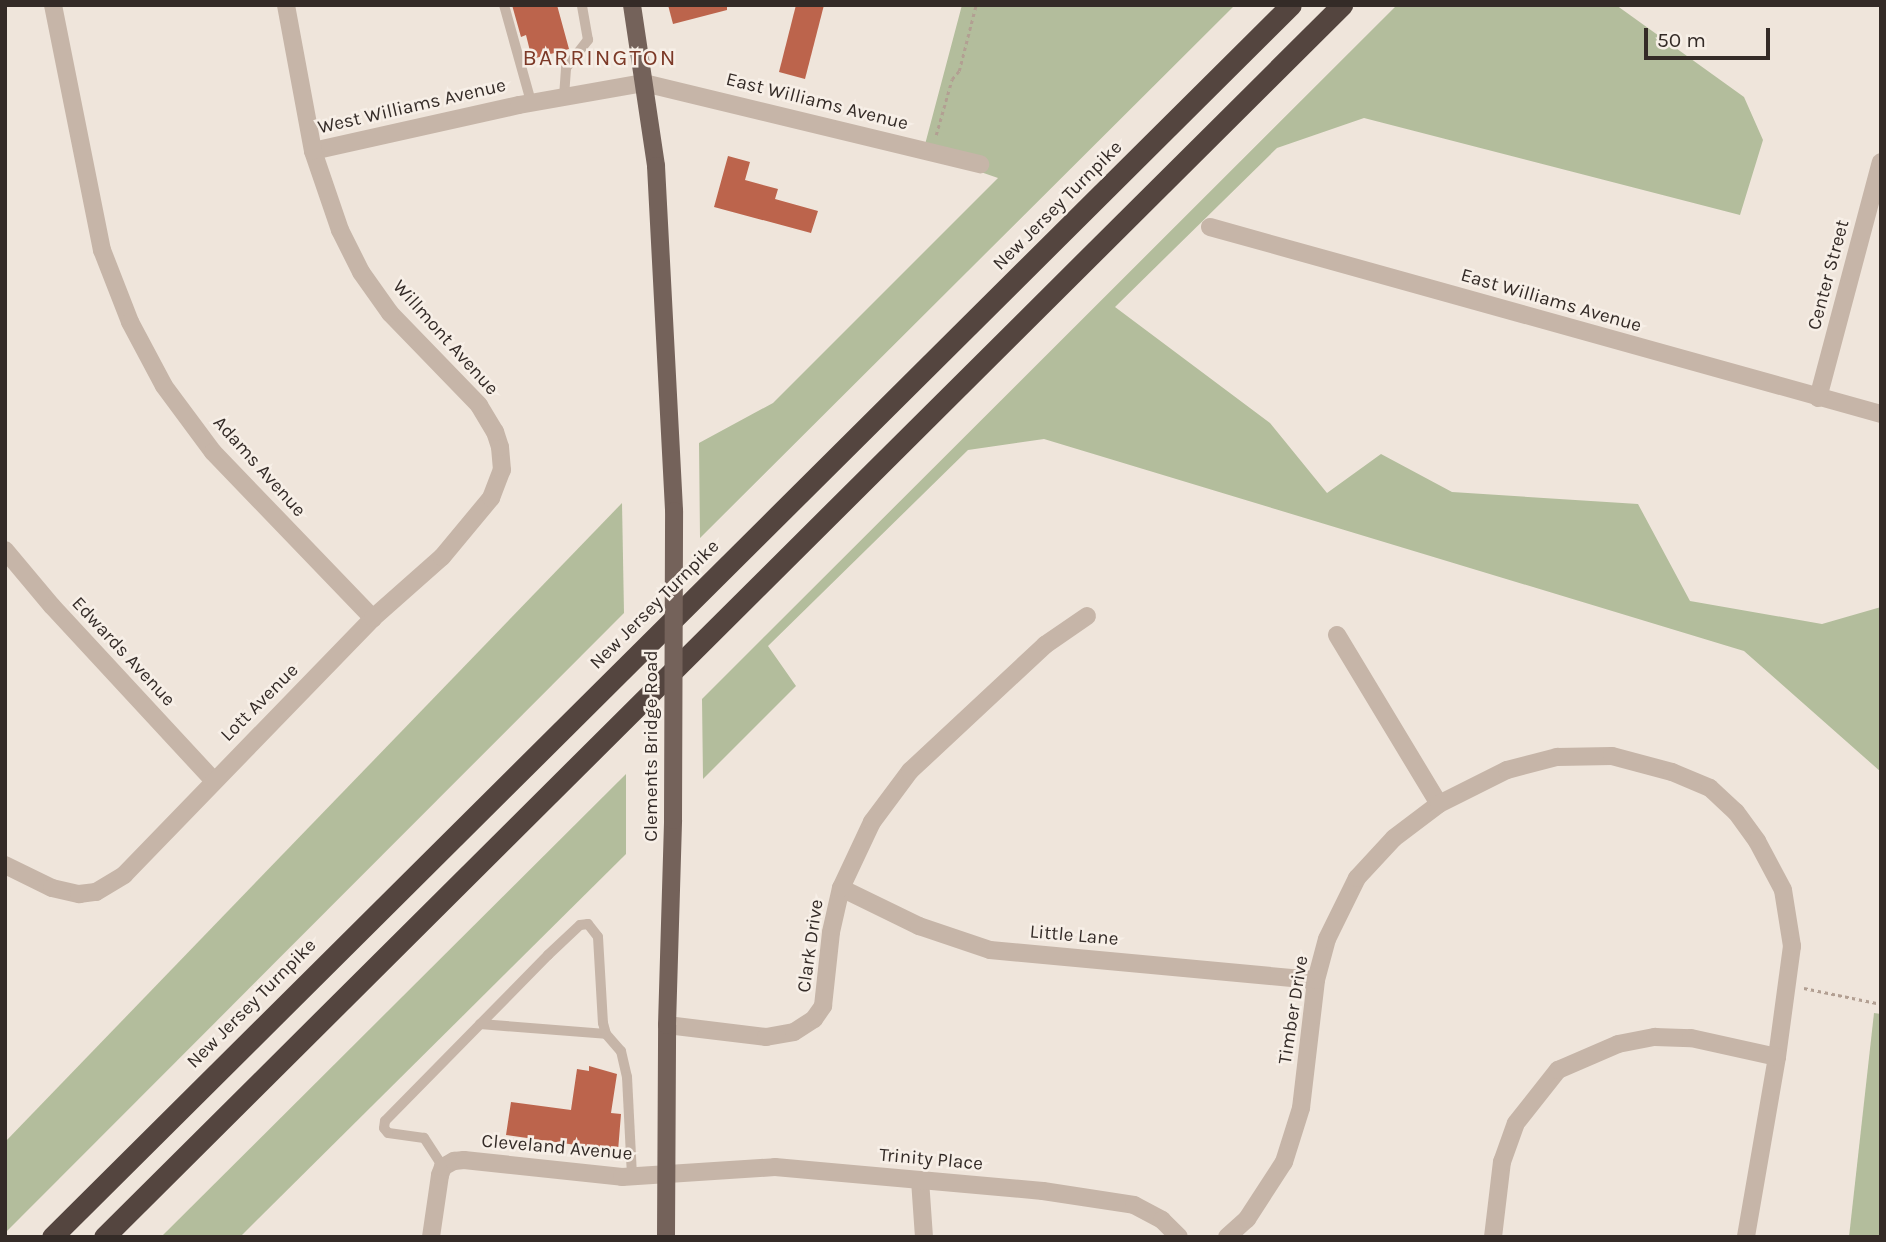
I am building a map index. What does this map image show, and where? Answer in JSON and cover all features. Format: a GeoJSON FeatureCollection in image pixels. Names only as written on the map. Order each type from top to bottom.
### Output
{"type":"FeatureCollection","features":[{"type":"Feature","properties":{"kind":"highway","name":"New Jersey Turnpike"},"geometry":{"type":"LineString","coordinates":[[52,1237],[1291,5]]}},
{"type":"Feature","properties":{"kind":"highway"},"geometry":{"type":"LineString","coordinates":[[104,1237],[1342,5]]}},
{"type":"Feature","properties":{"kind":"main road","name":"Clements Bridge Road"},"geometry":{"type":"LineString","coordinates":[[632,5],[656,166],[674,511],[673,820],[667,1025],[669,1175],[666,1237]]}},
{"type":"Feature","properties":{"kind":"street","name":"Adams Avenue"},"geometry":{"type":"LineString","coordinates":[[53,5],[102,250],[130,322],[163,386],[213,452],[373,618]]}},
{"type":"Feature","properties":{"kind":"street","name":"Willmont Avenue"},"geometry":{"type":"LineString","coordinates":[[285,5],[313,151],[340,230],[362,272],[390,313],[480,405],[495,432],[501,460]]}},
{"type":"Feature","properties":{"kind":"street","name":"West Williams Avenue"},"geometry":{"type":"LineString","coordinates":[[313,151],[531,102],[644,83]]}},
{"type":"Feature","properties":{"kind":"street","name":"East Williams Avenue"},"geometry":{"type":"LineString","coordinates":[[644,83],[980,164]]}},
{"type":"Feature","properties":{"kind":"street","name":"Center Street"},"geometry":{"type":"LineString","coordinates":[[1818,398],[1881,162]]}},
{"type":"Feature","properties":{"kind":"street","name":"East Williams Avenue"},"geometry":{"type":"LineString","coordinates":[[1210,227],[1881,414]]}},
{"type":"Feature","properties":{"kind":"street","name":"Lott Avenue"},"geometry":{"type":"LineString","coordinates":[[5,865],[52,888],[79,894],[96,892],[124,875],[213,780],[373,618],[442,557],[491,498],[502,470],[501,460]]}},
{"type":"Feature","properties":{"kind":"street","name":"Edwards Avenue"},"geometry":{"type":"LineString","coordinates":[[5,550],[52,606],[213,780]]}},
{"type":"Feature","properties":{"kind":"street","name":"Clark Drive"},"geometry":{"type":"LineString","coordinates":[[667,1025],[766,1037],[794,1032],[814,1019],[823,1006],[831,932],[841,888],[872,821],[909,771],[1045,645],[1087,616]]}},
{"type":"Feature","properties":{"kind":"street"},"geometry":{"type":"LineString","coordinates":[[1337,635],[1439,804]]}},
{"type":"Feature","properties":{"kind":"street","name":"Timber Drive"},"geometry":{"type":"LineString","coordinates":[[1227,1237],[1247,1219],[1284,1162],[1301,1108],[1316,980],[1327,939],[1357,878],[1394,838],[1439,804],[1507,770],[1557,757],[1612,756],[1672,772],[1710,788],[1736,812],[1757,841],[1783,890],[1792,946],[1777,1057],[1746,1237]]}},
{"type":"Feature","properties":{"kind":"street","name":"Little Lane"},"geometry":{"type":"LineString","coordinates":[[841,888],[919,926],[990,950],[1316,980]]}},
{"type":"Feature","properties":{"kind":"street"},"geometry":{"type":"LineString","coordinates":[[1493,1237],[1502,1162],[1516,1123],[1558,1070],[1618,1044],[1655,1037],[1690,1038],[1777,1057]]}},
{"type":"Feature","properties":{"kind":"street","name":"Cleveland Avenue"},"geometry":{"type":"LineString","coordinates":[[443,1167],[454,1161],[464,1160],[632,1177],[669,1175]]}},
{"type":"Feature","properties":{"kind":"street"},"geometry":{"type":"LineString","coordinates":[[431,1237],[435,1195],[443,1167]]}},
{"type":"Feature","properties":{"kind":"street","name":"Trinity Place"},"geometry":{"type":"LineString","coordinates":[[669,1175],[775,1167],[1043,1191],[1134,1205],[1162,1220],[1179,1237]]}},
{"type":"Feature","properties":{"kind":"street"},"geometry":{"type":"LineString","coordinates":[[920,1180],[923,1237]]}},
{"type":"Feature","properties":{"kind":"lane"},"geometry":{"type":"LineString","coordinates":[[504,5],[531,102]]}},
{"type":"Feature","properties":{"kind":"lane"},"geometry":{"type":"LineString","coordinates":[[564,97],[566,68],[588,40],[582,5]]}},
{"type":"Feature","properties":{"kind":"lane"},"geometry":{"type":"LineString","coordinates":[[443,1167],[424,1138],[388,1132],[384,1124],[548,955],[580,925],[589,924],[598,937],[606,1034],[621,1051],[627,1077],[632,1177]]}},
{"type":"Feature","properties":{"kind":"lane"},"geometry":{"type":"LineString","coordinates":[[480,1024],[606,1034]]}},
{"type":"Feature","properties":{"kind":"path"},"geometry":{"type":"LineString","coordinates":[[934,139],[952,79],[959,71],[976,5]]}},
{"type":"Feature","properties":{"kind":"path"},"geometry":{"type":"LineString","coordinates":[[1787,985],[1881,1004]]}},
{"type":"Feature","properties":{"kind":"green space"},"geometry":{"type":"Polygon","coordinates":[[[962,5],[1235,5],[700,538],[699,443],[773,403],[998,178],[923,152],[962,5]]]}},
{"type":"Feature","properties":{"kind":"green space"},"geometry":{"type":"Polygon","coordinates":[[[1397,5],[1616,5],[1744,97],[1763,140],[1740,215],[1364,118],[1277,148],[1115,307],[1270,423],[1327,493],[1381,454],[1452,492],[1638,504],[1690,601],[1822,624],[1881,607],[1881,772],[1744,651],[1044,439],[968,450],[768,646],[796,686],[703,779],[702,699],[1397,5]]]}},
{"type":"Feature","properties":{"kind":"green space"},"geometry":{"type":"Polygon","coordinates":[[[622,503],[624,613],[5,1233],[5,1142],[622,503]]]}},
{"type":"Feature","properties":{"kind":"green space"},"geometry":{"type":"Polygon","coordinates":[[[626,774],[626,854],[240,1237],[161,1237],[626,774]]]}},
{"type":"Feature","properties":{"kind":"green space"},"geometry":{"type":"Polygon","coordinates":[[[1874,1013],[1881,1014],[1881,1237],[1849,1237],[1874,1013]]]}},
{"type":"Feature","properties":{"kind":"building"},"geometry":{"type":"Polygon","coordinates":[[[512,5],[557,5],[569,49],[532,59],[526,35],[521,37],[512,5]]]}},
{"type":"Feature","properties":{"kind":"building"},"geometry":{"type":"Polygon","coordinates":[[[668,5],[727,5],[727,10],[673,24],[668,5]]]}},
{"type":"Feature","properties":{"kind":"building"},"geometry":{"type":"Polygon","coordinates":[[[796,5],[824,5],[805,79],[779,72],[796,5]]]}},
{"type":"Feature","properties":{"kind":"building"},"geometry":{"type":"Polygon","coordinates":[[[728,156],[750,162],[745,180],[778,189],[775,199],[818,211],[811,233],[714,207],[728,156]]]}},
{"type":"Feature","properties":{"kind":"building"},"geometry":{"type":"Polygon","coordinates":[[[589,1066],[617,1074],[611,1113],[621,1114],[618,1151],[506,1135],[511,1102],[571,1110],[577,1069],[589,1071],[589,1066]]]}},
{"type":"Feature","properties":{"kind":"district","name":"BARRINGTON"},"geometry":{"type":"Point","coordinates":[600,58]}}]}
